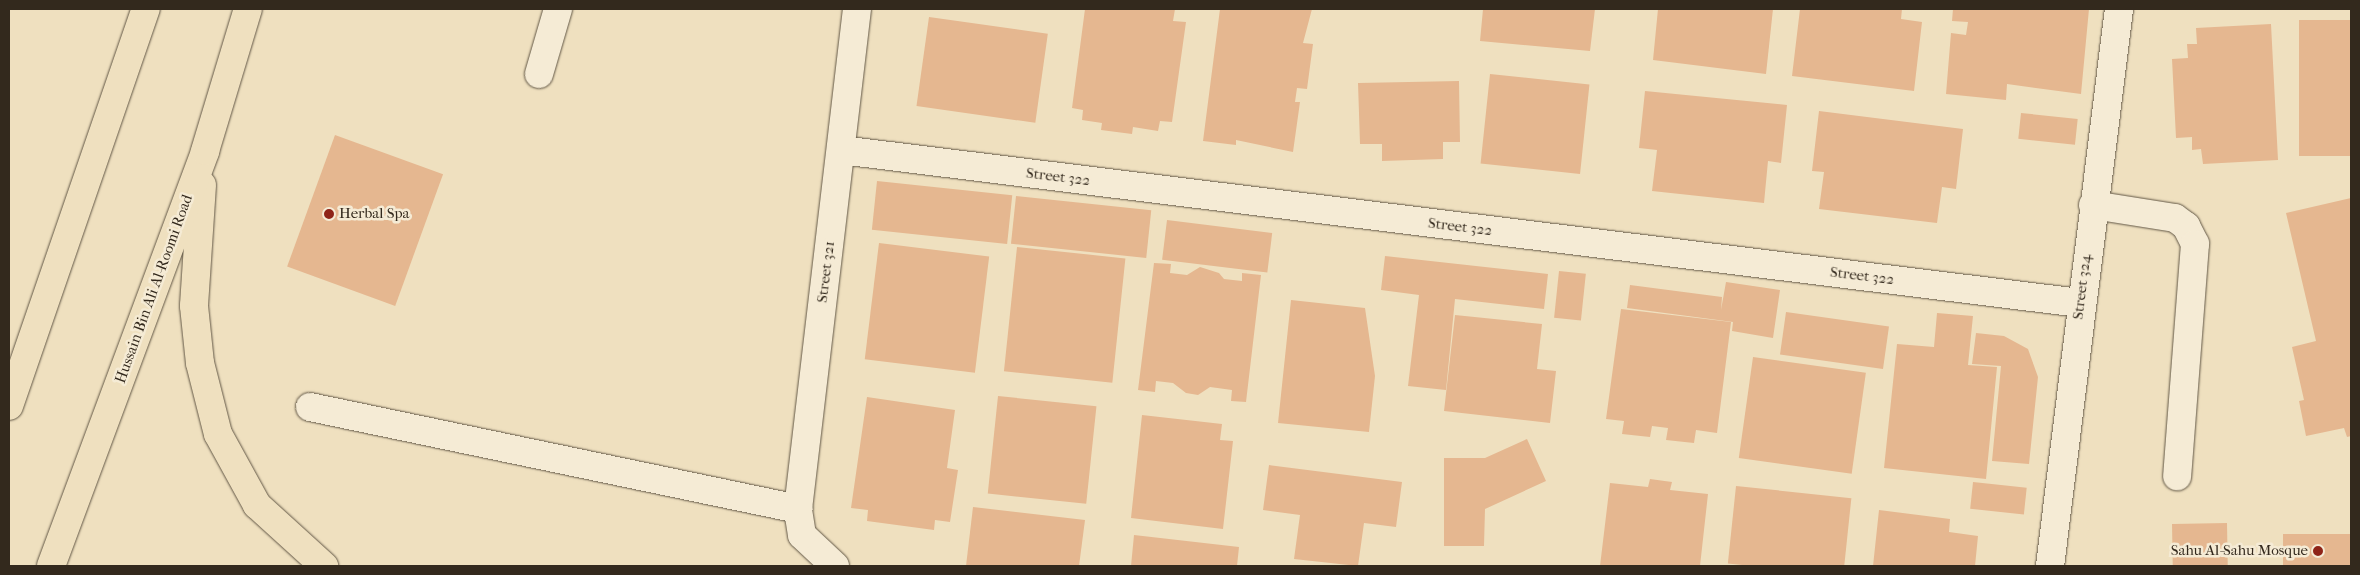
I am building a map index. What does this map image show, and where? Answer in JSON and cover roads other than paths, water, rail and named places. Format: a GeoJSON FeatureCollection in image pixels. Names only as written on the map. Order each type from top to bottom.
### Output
{"type":"FeatureCollection","features":[{"type":"Feature","properties":{"kind":"highway"},"geometry":{"type":"LineString","coordinates":[[9,406],[146,9]]}},
{"type":"Feature","properties":{"kind":"highway","name":"Hussain Bin Ali Al-Roomi Road"},"geometry":{"type":"LineString","coordinates":[[51,566],[204,151],[248,9]]}},
{"type":"Feature","properties":{"kind":"highway"},"geometry":{"type":"LineString","coordinates":[[204,151],[194,306],[207,396],[218,434],[257,505],[324,566]]}},
{"type":"Feature","properties":{"kind":"street"},"geometry":{"type":"LineString","coordinates":[[539,74],[558,9]]}},
{"type":"Feature","properties":{"kind":"street","name":"Street 321"},"geometry":{"type":"LineString","coordinates":[[800,522],[856,9]]}},
{"type":"Feature","properties":{"kind":"street","name":"Street 324"},"geometry":{"type":"LineString","coordinates":[[2050,566],[2080,303],[2119,9]]}},
{"type":"Feature","properties":{"kind":"street","name":"Street 322"},"geometry":{"type":"LineString","coordinates":[[841,150],[2080,303]]}},
{"type":"Feature","properties":{"kind":"street"},"geometry":{"type":"LineString","coordinates":[[2093,205],[2175,218],[2186,226],[2195,244],[2177,476]]}},
{"type":"Feature","properties":{"kind":"street"},"geometry":{"type":"LineString","coordinates":[[310,407],[800,522],[820,564]]}},
{"type":"Feature","properties":{"kind":"place","name":"Herbal Spa"},"geometry":{"type":"Point","coordinates":[329,214]}},
{"type":"Feature","properties":{"kind":"place","name":"Sahu Al-Sahu Mosque"},"geometry":{"type":"Point","coordinates":[2318,551]}}]}
